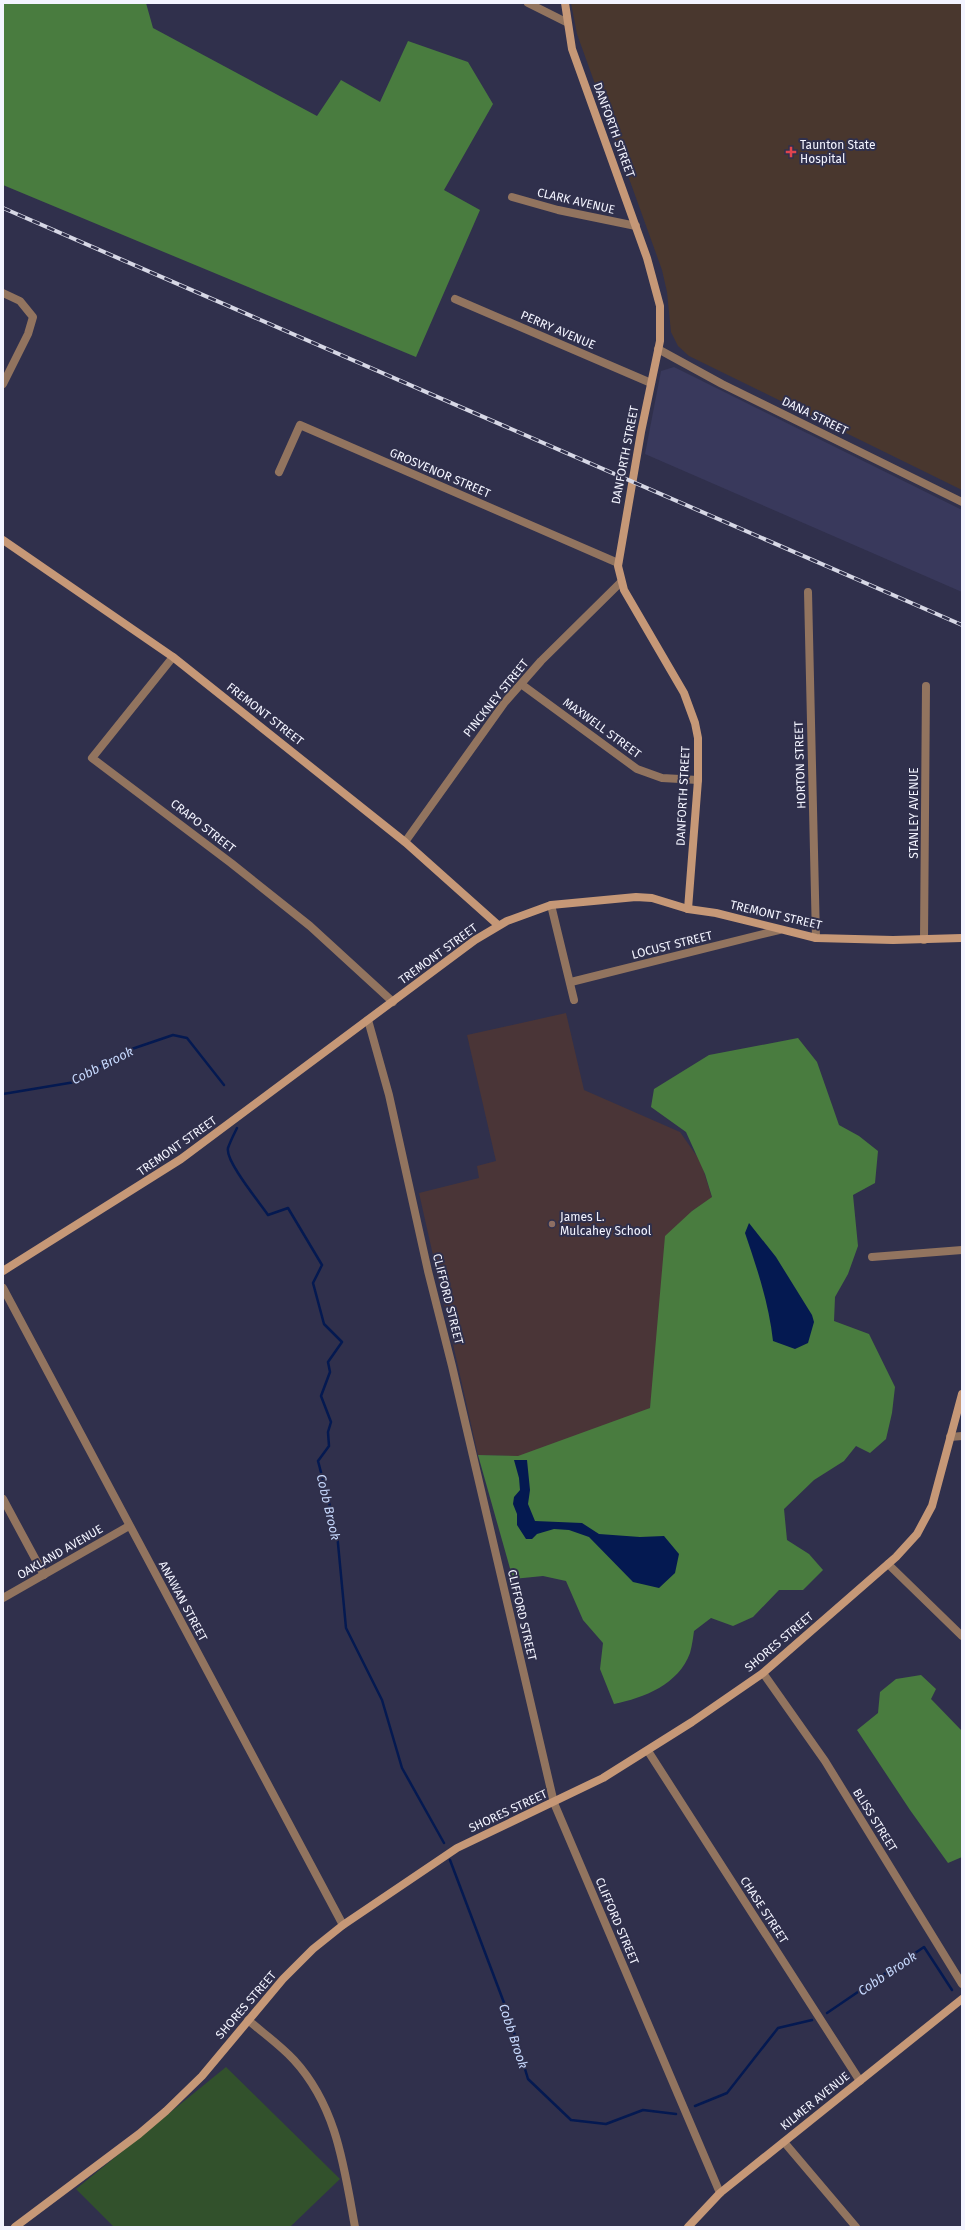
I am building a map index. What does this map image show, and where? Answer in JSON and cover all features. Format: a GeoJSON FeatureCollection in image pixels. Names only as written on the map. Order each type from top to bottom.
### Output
{"type":"FeatureCollection","features":[{"type":"Feature","properties":{"kind":"street"},"geometry":{"type":"LineString","coordinates":[[528,3],[566,22]]}},
{"type":"Feature","properties":{"kind":"street","name":"DANFORTH STREET"},"geometry":{"type":"LineString","coordinates":[[565,3],[566,22],[574,57],[651,269],[660,306],[661,330],[658,349],[618,563],[621,582],[630,602],[690,708],[698,738],[698,780],[688,909]]}},
{"type":"Feature","properties":{"kind":"street","name":"CLARK AVENUE"},"geometry":{"type":"LineString","coordinates":[[512,197],[558,210],[636,226]]}},
{"type":"Feature","properties":{"kind":"street"},"geometry":{"type":"LineString","coordinates":[[3,293],[26,306],[33,317],[28,334],[3,384]]}},
{"type":"Feature","properties":{"kind":"street","name":"PERRY AVENUE"},"geometry":{"type":"LineString","coordinates":[[455,299],[651,383]]}},
{"type":"Feature","properties":{"kind":"street","name":"DANA STREET"},"geometry":{"type":"LineString","coordinates":[[658,349],[722,384],[962,502]]}},
{"type":"Feature","properties":{"kind":"street","name":"GROSVENOR STREET"},"geometry":{"type":"LineString","coordinates":[[279,472],[300,425],[618,563]]}},
{"type":"Feature","properties":{"kind":"street","name":"FREMONT STREET"},"geometry":{"type":"LineString","coordinates":[[3,540],[173,656],[406,842],[498,926]]}},
{"type":"Feature","properties":{"kind":"street","name":"PINCKNEY STREET"},"geometry":{"type":"LineString","coordinates":[[406,842],[485,729],[521,684],[621,582]]}},
{"type":"Feature","properties":{"kind":"street","name":"HORTON STREET"},"geometry":{"type":"LineString","coordinates":[[808,592],[816,938]]}},
{"type":"Feature","properties":{"kind":"street","name":"CRAPO STREET"},"geometry":{"type":"LineString","coordinates":[[173,656],[92,758],[225,858],[310,926],[393,1002]]}},
{"type":"Feature","properties":{"kind":"street","name":"MAXWELL STREET"},"geometry":{"type":"LineString","coordinates":[[521,684],[638,769],[662,778],[698,780]]}},
{"type":"Feature","properties":{"kind":"street","name":"STANLEY AVENUE"},"geometry":{"type":"LineString","coordinates":[[924,940],[926,686]]}},
{"type":"Feature","properties":{"kind":"street","name":"TREMONT STREET"},"geometry":{"type":"LineString","coordinates":[[3,1271],[181,1159],[475,940],[498,926],[527,913],[551,906],[636,897],[652,898],[688,909],[716,913],[779,930],[816,938],[924,940],[962,938]]}},
{"type":"Feature","properties":{"kind":"street"},"geometry":{"type":"LineString","coordinates":[[551,906],[571,982],[574,1000]]}},
{"type":"Feature","properties":{"kind":"street","name":"LOCUST STREET"},"geometry":{"type":"LineString","coordinates":[[571,982],[779,930]]}},
{"type":"Feature","properties":{"kind":"street","name":"CLIFFORD STREET"},"geometry":{"type":"LineString","coordinates":[[368,1020],[389,1095],[428,1271],[452,1366],[554,1803],[720,2192]]}},
{"type":"Feature","properties":{"kind":"street"},"geometry":{"type":"LineString","coordinates":[[872,1258],[962,1250]]}},
{"type":"Feature","properties":{"kind":"street","name":"ANAWAN STREET"},"geometry":{"type":"LineString","coordinates":[[3,1288],[343,1925]]}},
{"type":"Feature","properties":{"kind":"street","name":"SHORES STREET"},"geometry":{"type":"LineString","coordinates":[[15,2227],[166,2111],[202,2076],[248,2020],[298,1964],[343,1925],[457,1848],[554,1803],[607,1776],[648,1751],[763,1673],[888,1564],[914,1538],[926,1518],[934,1499],[962,1394]]}},
{"type":"Feature","properties":{"kind":"street"},"geometry":{"type":"LineString","coordinates":[[950,1437],[962,1436]]}},
{"type":"Feature","properties":{"kind":"street"},"geometry":{"type":"LineString","coordinates":[[3,1499],[44,1575]]}},
{"type":"Feature","properties":{"kind":"street","name":"OAKLAND AVENUE"},"geometry":{"type":"LineString","coordinates":[[3,1598],[129,1526]]}},
{"type":"Feature","properties":{"kind":"street"},"geometry":{"type":"LineString","coordinates":[[888,1564],[962,1636]]}},
{"type":"Feature","properties":{"kind":"street","name":"BLISS STREET"},"geometry":{"type":"LineString","coordinates":[[763,1673],[825,1761],[962,1984]]}},
{"type":"Feature","properties":{"kind":"street","name":"CHASE STREET"},"geometry":{"type":"LineString","coordinates":[[648,1751],[860,2081]]}},
{"type":"Feature","properties":{"kind":"street","name":"KILMER AVENUE"},"geometry":{"type":"LineString","coordinates":[[688,2227],[720,2192],[962,1999]]}},
{"type":"Feature","properties":{"kind":"street"},"geometry":{"type":"LineString","coordinates":[[248,2020],[294,2060],[311,2082],[325,2106],[339,2144],[355,2227]]}},
{"type":"Feature","properties":{"kind":"street"},"geometry":{"type":"LineString","coordinates":[[784,2142],[856,2227]]}},
{"type":"Feature","properties":{"kind":"shaded area","name":"Taunton State Hospital"},"geometry":{"type":"Polygon","coordinates":[[[571,3],[962,3],[962,490],[689,356],[678,346],[671,332],[667,292],[662,270],[577,34],[571,3]]]}},
{"type":"Feature","properties":{"kind":"shaded area"},"geometry":{"type":"Polygon","coordinates":[[[674,367],[962,510],[962,592],[645,454],[661,371],[674,367]]]}},
{"type":"Feature","properties":{"kind":"shaded area","name":"James L. Mulcahey School"},"geometry":{"type":"Polygon","coordinates":[[[566,1013],[584,1090],[680,1132],[701,1162],[712,1198],[692,1211],[665,1315],[650,1408],[542,1457],[478,1455],[419,1193],[479,1178],[477,1166],[496,1161],[467,1035],[566,1013]]]}},
{"type":"Feature","properties":{"kind":"shaded area"},"geometry":{"type":"Polygon","coordinates":[[[749,1223],[776,1257],[812,1315],[814,1322],[808,1343],[795,1349],[773,1341],[766,1300],[745,1233],[749,1223]]]}},
{"type":"Feature","properties":{"kind":"shaded area"},"geometry":{"type":"Polygon","coordinates":[[[514,1460],[527,1460],[530,1490],[528,1504],[535,1521],[582,1523],[599,1534],[640,1537],[664,1536],[679,1554],[675,1573],[659,1588],[633,1582],[589,1537],[569,1530],[554,1529],[537,1534],[532,1539],[526,1539],[517,1525],[517,1514],[513,1504],[514,1497],[520,1490],[519,1478],[514,1460]]]}},
{"type":"Feature","properties":{"kind":"green space"},"geometry":{"type":"Polygon","coordinates":[[[3,3],[146,3],[153,28],[317,116],[341,80],[380,102],[408,41],[468,62],[493,104],[444,190],[480,210],[416,357],[3,185],[3,3]]]}},
{"type":"Feature","properties":{"kind":"green space"},"geometry":{"type":"Polygon","coordinates":[[[798,1038],[817,1062],[839,1125],[859,1136],[878,1151],[875,1183],[853,1195],[858,1246],[848,1274],[835,1297],[834,1321],[869,1334],[895,1387],[892,1413],[886,1439],[870,1453],[856,1446],[844,1461],[814,1480],[784,1509],[787,1540],[809,1554],[823,1570],[803,1590],[779,1590],[753,1617],[733,1626],[711,1618],[694,1631],[690,1653],[685,1664],[669,1681],[659,1688],[637,1698],[614,1704],[600,1669],[603,1643],[583,1620],[566,1581],[543,1576],[513,1579],[478,1455],[518,1456],[650,1408],[665,1236],[692,1211],[712,1197],[705,1174],[686,1132],[651,1107],[654,1089],[709,1055],[798,1038]]]}},
{"type":"Feature","properties":{"kind":"green space"},"geometry":{"type":"Polygon","coordinates":[[[921,1675],[936,1689],[931,1699],[962,1731],[962,1857],[948,1863],[910,1810],[857,1730],[878,1713],[880,1692],[896,1679],[921,1675]]]}},
{"type":"Feature","properties":{"kind":"green space"},"geometry":{"type":"Polygon","coordinates":[[[226,2067],[340,2179],[290,2227],[114,2227],[76,2189],[226,2067]]]}},
{"type":"Feature","properties":{"kind":"waterway","name":"Cobb Brook"},"geometry":{"type":"LineString","coordinates":[[3,1094],[75,1082],[123,1052],[173,1035],[187,1038],[224,1085]]}},
{"type":"Feature","properties":{"kind":"waterway","name":"Cobb Brook"},"geometry":{"type":"LineString","coordinates":[[237,1128],[228,1148],[237,1172],[268,1215],[288,1208],[322,1265],[313,1283],[324,1324],[342,1342],[328,1362],[330,1372],[321,1396],[331,1422],[328,1432],[329,1446],[318,1461],[337,1533],[346,1628],[382,1700],[402,1768],[444,1843]]}},
{"type":"Feature","properties":{"kind":"waterway","name":"Cobb Brook"},"geometry":{"type":"LineString","coordinates":[[450,1860],[509,2016],[528,2079],[571,2120],[606,2124],[643,2110],[676,2114]]}},
{"type":"Feature","properties":{"kind":"waterway","name":"Cobb Brook"},"geometry":{"type":"LineString","coordinates":[[827,2013],[924,1947],[952,1990]]}},
{"type":"Feature","properties":{"kind":"waterway","name":"Cobb Brook"},"geometry":{"type":"LineString","coordinates":[[695,2106],[727,2093],[778,2028],[812,2020]]}},
{"type":"Feature","properties":{"kind":"railway"},"geometry":{"type":"LineString","coordinates":[[3,208],[962,625]]}},
{"type":"Feature","properties":{"kind":"place","name":"Taunton State Hospital"},"geometry":{"type":"Point","coordinates":[791,152]}},
{"type":"Feature","properties":{"kind":"place","name":"James L. Mulcahey School"},"geometry":{"type":"Point","coordinates":[552,1224]}}]}
